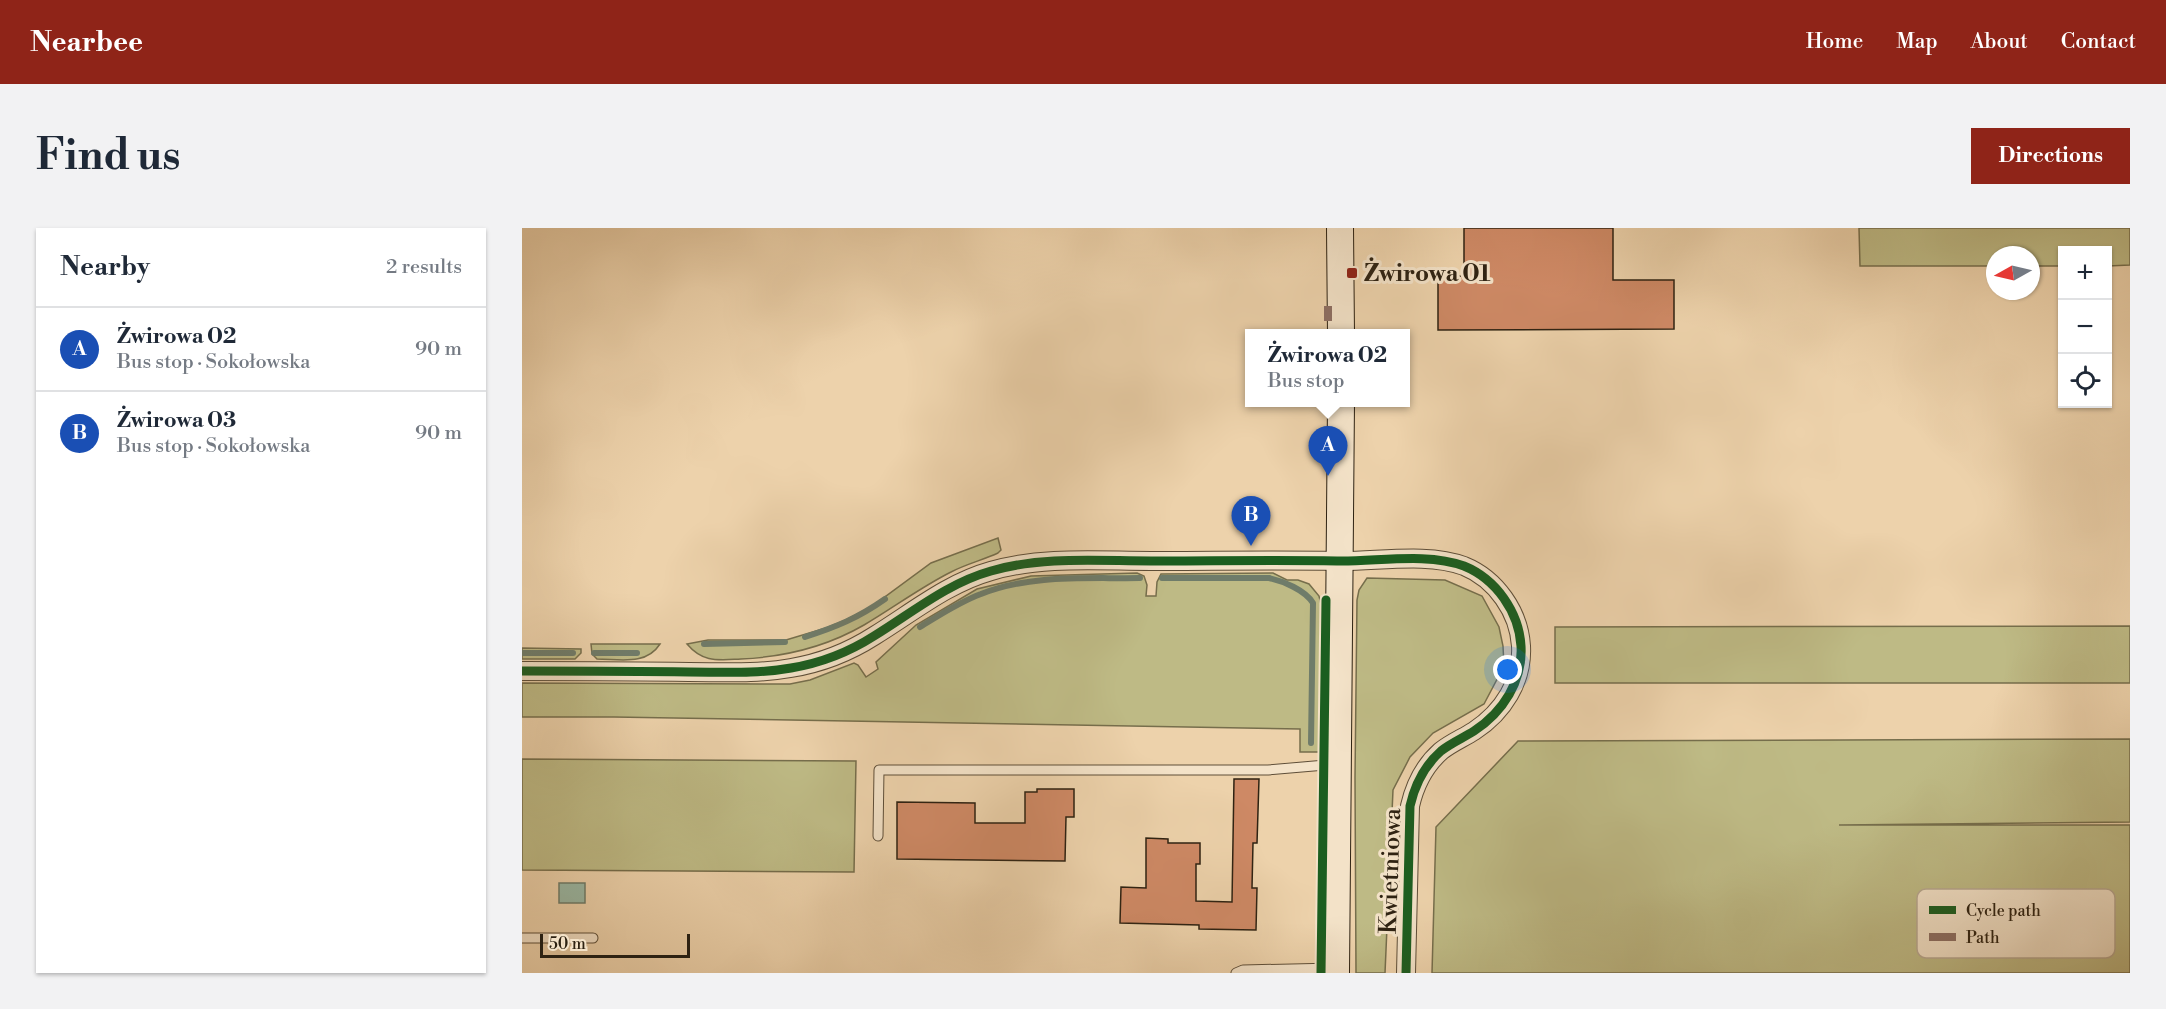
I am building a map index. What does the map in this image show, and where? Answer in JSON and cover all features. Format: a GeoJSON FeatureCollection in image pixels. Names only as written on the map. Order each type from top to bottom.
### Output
{"type":"FeatureCollection","features":[{"type":"Feature","properties":{"kind":"street"},"geometry":{"type":"LineString","coordinates":[[1340,228],[1341,329]]}},
{"type":"Feature","properties":{"kind":"street"},"geometry":{"type":"LineString","coordinates":[[1336,971],[1341,407]]}},
{"type":"Feature","properties":{"kind":"street","name":"Kwietniowa"},"geometry":{"type":"LineString","coordinates":[[522,671],[747,672],[790,669],[831,657],[872,638],[929,599],[964,580],[992,570],[1021,564],[1079,561],[1340,562],[1425,559],[1465,567],[1494,587],[1514,612],[1520,640],[1518,678],[1506,701],[1489,720],[1440,752],[1415,785],[1410,806],[1406,973]]}},
{"type":"Feature","properties":{"kind":"lane"},"geometry":{"type":"LineString","coordinates":[[878,836],[879,770],[1268,770],[1339,765]]}},
{"type":"Feature","properties":{"kind":"lane"},"geometry":{"type":"LineString","coordinates":[[522,938],[593,938]]}},
{"type":"Feature","properties":{"kind":"lane"},"geometry":{"type":"LineString","coordinates":[[1236,973],[1243,970],[1336,971]]}},
{"type":"Feature","properties":{"kind":"shaded area"},"geometry":{"type":"Polygon","coordinates":[[[1859,228],[2130,228],[2130,265],[2112,266],[2112,246],[2058,246],[2058,266],[2040,266],[2040,246],[1986,246],[1986,266],[1860,266],[1859,228]]]}},
{"type":"Feature","properties":{"kind":"shaded area"},"geometry":{"type":"Polygon","coordinates":[[[998,538],[1001,550],[998,553],[951,572],[850,633],[820,645],[773,656],[718,660],[699,654],[687,644],[708,640],[786,640],[826,628],[871,607],[931,563],[998,538]]]}},
{"type":"Feature","properties":{"kind":"shaded area"},"geometry":{"type":"Polygon","coordinates":[[[1137,573],[1144,576],[1147,585],[1146,596],[1156,596],[1157,582],[1161,574],[1273,573],[1287,580],[1298,580],[1309,584],[1319,596],[1321,604],[1319,752],[1300,752],[1300,729],[522,717],[522,683],[790,684],[810,680],[854,663],[866,677],[878,669],[876,662],[916,625],[977,589],[1031,576],[1137,573]]]}},
{"type":"Feature","properties":{"kind":"shaded area"},"geometry":{"type":"Polygon","coordinates":[[[1367,578],[1445,580],[1482,596],[1499,627],[1504,666],[1484,704],[1433,733],[1410,757],[1393,790],[1385,973],[1356,973],[1357,600],[1359,590],[1367,578]]]}},
{"type":"Feature","properties":{"kind":"shaded area"},"geometry":{"type":"Polygon","coordinates":[[[2130,626],[2130,683],[1555,683],[1555,627],[2130,626]]]}},
{"type":"Feature","properties":{"kind":"shaded area"},"geometry":{"type":"Polygon","coordinates":[[[591,644],[660,644],[647,656],[623,660],[597,659],[592,654],[591,644]]]}},
{"type":"Feature","properties":{"kind":"shaded area"},"geometry":{"type":"Polygon","coordinates":[[[522,648],[581,649],[581,653],[575,659],[522,659],[522,648]]]}},
{"type":"Feature","properties":{"kind":"shaded area"},"geometry":{"type":"Polygon","coordinates":[[[2130,739],[2130,822],[1839,825],[2130,825],[2130,973],[1432,973],[1436,827],[1518,741],[2130,739]]]}},
{"type":"Feature","properties":{"kind":"shaded area"},"geometry":{"type":"Polygon","coordinates":[[[522,759],[856,761],[854,872],[522,870],[522,759]]]}},
{"type":"Feature","properties":{"kind":"shaded area"},"geometry":{"type":"Polygon","coordinates":[[[559,883],[585,883],[585,903],[559,903],[559,883]]]}},
{"type":"Feature","properties":{"kind":"building"},"geometry":{"type":"Polygon","coordinates":[[[1464,228],[1613,228],[1613,280],[1674,280],[1674,329],[1438,330],[1438,277],[1464,276],[1464,228]]]}},
{"type":"Feature","properties":{"kind":"building"},"geometry":{"type":"Polygon","coordinates":[[[1234,779],[1259,779],[1257,843],[1253,843],[1252,888],[1257,888],[1256,930],[1199,929],[1199,925],[1120,923],[1121,887],[1146,888],[1146,838],[1168,839],[1168,843],[1200,843],[1200,864],[1196,864],[1196,901],[1232,902],[1234,779]]]}},
{"type":"Feature","properties":{"kind":"building"},"geometry":{"type":"Polygon","coordinates":[[[1037,789],[1074,789],[1074,817],[1066,817],[1065,861],[897,859],[897,802],[975,803],[975,823],[1025,823],[1025,792],[1037,792],[1037,789]]]}},
{"type":"Feature","properties":{"kind":"waterway"},"geometry":{"type":"LineString","coordinates":[[920,627],[973,597],[1019,583],[1059,579],[1140,578]]}},
{"type":"Feature","properties":{"kind":"waterway"},"geometry":{"type":"LineString","coordinates":[[1162,578],[1269,578],[1281,581],[1309,598],[1313,603],[1311,743]]}},
{"type":"Feature","properties":{"kind":"waterway"},"geometry":{"type":"LineString","coordinates":[[805,637],[827,630],[865,612],[885,599]]}},
{"type":"Feature","properties":{"kind":"waterway"},"geometry":{"type":"LineString","coordinates":[[704,644],[785,642]]}},
{"type":"Feature","properties":{"kind":"waterway"},"geometry":{"type":"LineString","coordinates":[[522,653],[573,653]]}},
{"type":"Feature","properties":{"kind":"waterway"},"geometry":{"type":"LineString","coordinates":[[594,653],[637,653]]}},
{"type":"Feature","properties":{"kind":"marked path"},"geometry":{"type":"LineString","coordinates":[[1328,306],[1328,329]]}},
{"type":"Feature","properties":{"kind":"cycle path"},"geometry":{"type":"LineString","coordinates":[[522,671],[740,672],[802,666],[855,647],[931,599],[975,576],[1030,563],[1070,560],[1434,559],[1464,566],[1476,572],[1496,588],[1511,609],[1519,633],[1521,659],[1515,683],[1494,715],[1435,757],[1425,769],[1415,790],[1410,806],[1406,973]]}},
{"type":"Feature","properties":{"kind":"cycle path"},"geometry":{"type":"LineString","coordinates":[[1321,973],[1326,600]]}},
{"type":"Feature","properties":{"kind":"place","name":"Żwirowa 01"},"geometry":{"type":"Point","coordinates":[1352,273]}},
{"type":"Feature","properties":{"kind":"place","name":"Żwirowa 02"},"geometry":{"type":"Point","coordinates":[1328,476]}},
{"type":"Feature","properties":{"kind":"place","name":"Żwirowa 03"},"geometry":{"type":"Point","coordinates":[1251,546]}}]}
